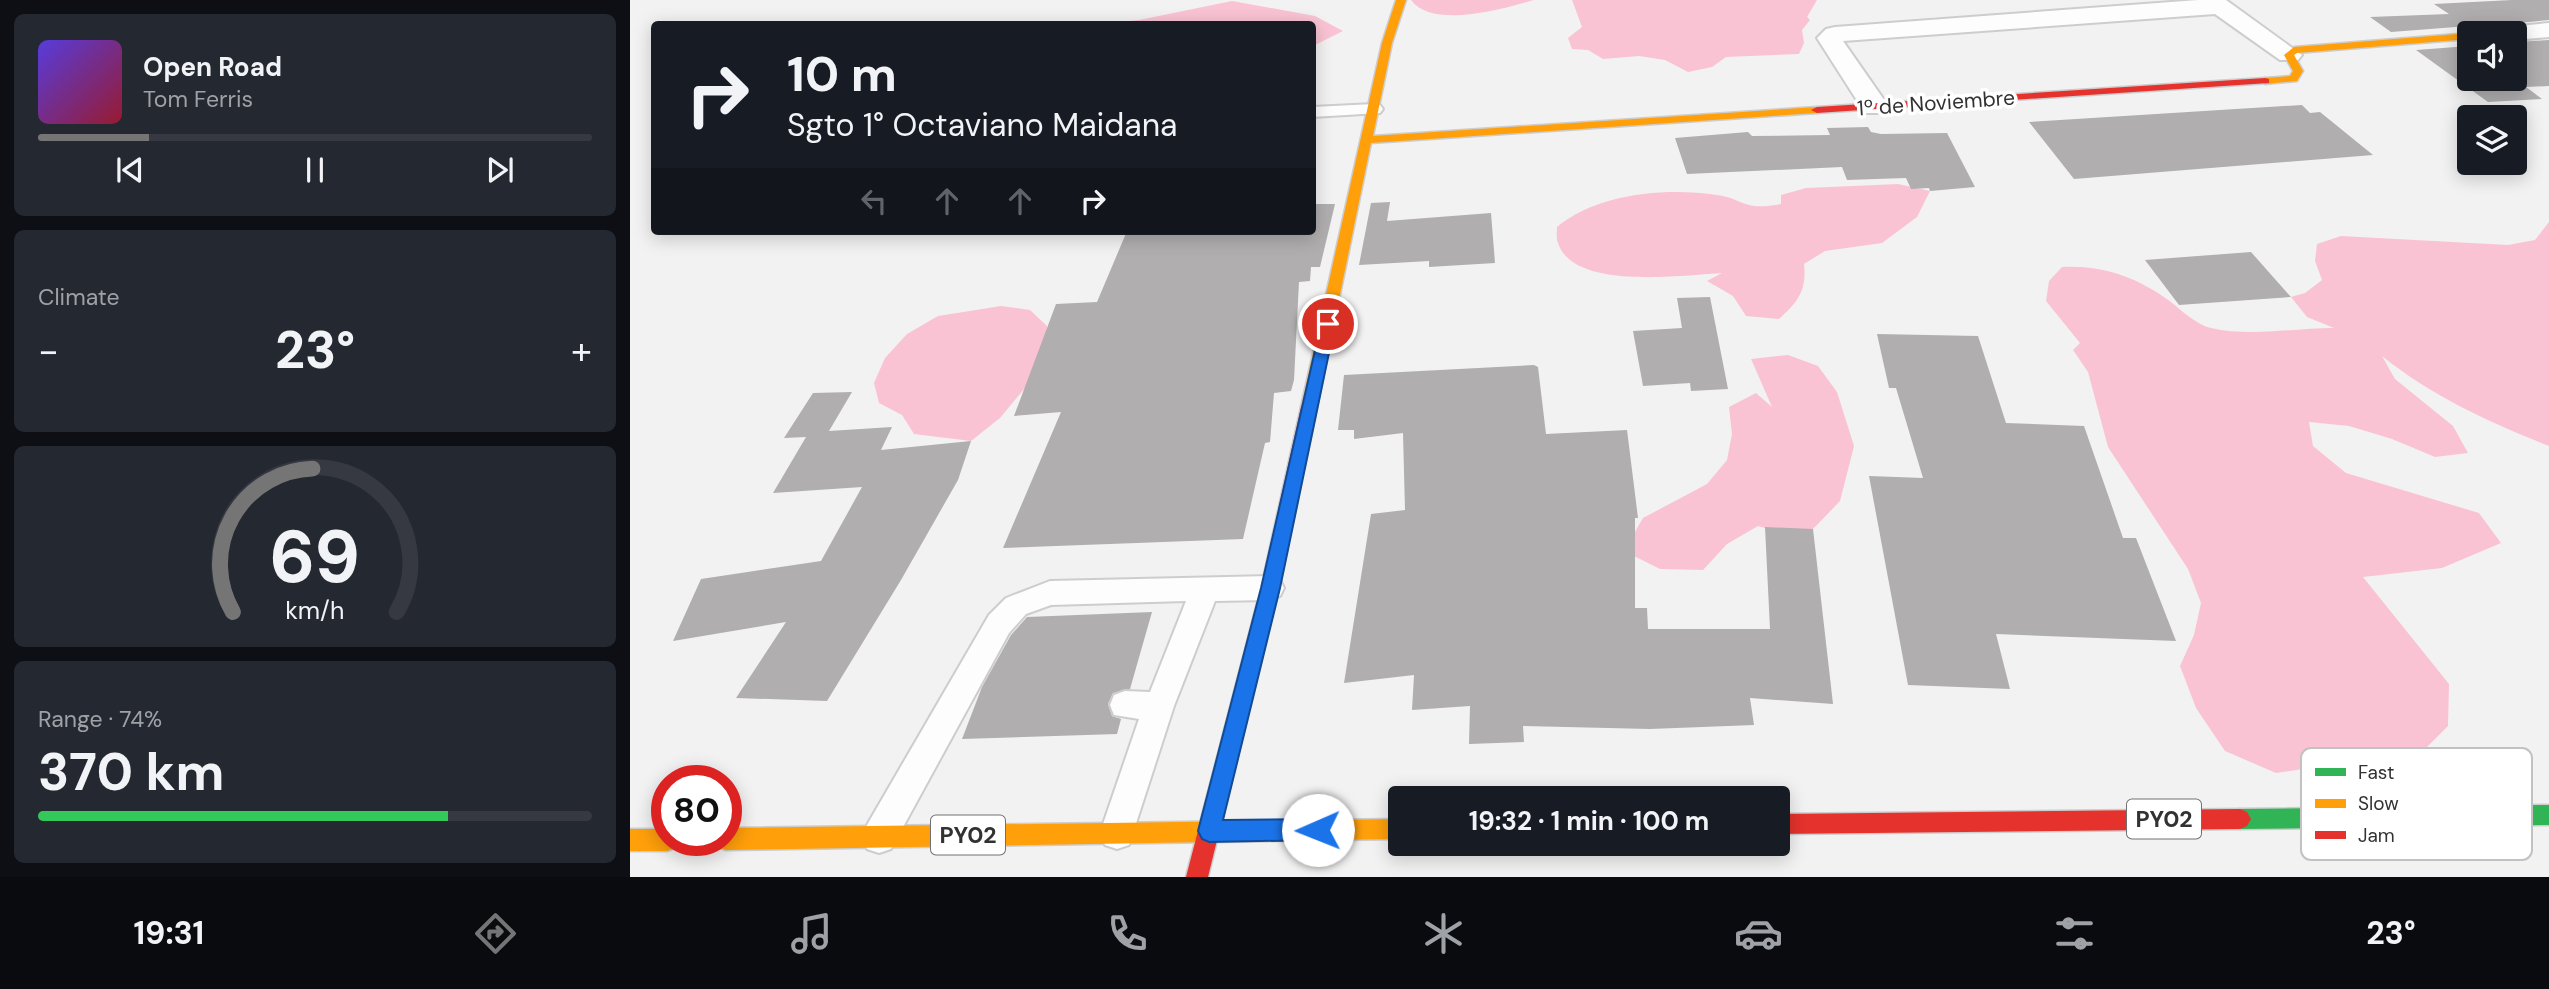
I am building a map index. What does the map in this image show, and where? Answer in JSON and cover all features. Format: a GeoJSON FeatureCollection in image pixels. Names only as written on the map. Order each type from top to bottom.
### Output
{"type":"FeatureCollection","features":[{"type":"Feature","properties":{"kind":"main road"},"geometry":{"type":"LineString","coordinates":[[1197,877],[1270,588],[1387,44],[1401,0]]}},
{"type":"Feature","properties":{"kind":"main road"},"geometry":{"type":"LineString","coordinates":[[2289,55],[2294,50],[2457,37]]}},
{"type":"Feature","properties":{"kind":"main road","name":"1º de Noviembre"},"geometry":{"type":"LineString","coordinates":[[1368,140],[2293,79],[2298,71],[2289,55]]}},
{"type":"Feature","properties":{"kind":"main road","name":"PY02"},"geometry":{"type":"LineString","coordinates":[[1790,824],[2301,818]]}},
{"type":"Feature","properties":{"kind":"main road","name":"PY02"},"geometry":{"type":"LineString","coordinates":[[742,839],[1388,829]]}},
{"type":"Feature","properties":{"kind":"main road"},"geometry":{"type":"LineString","coordinates":[[630,840],[651,840]]}},
{"type":"Feature","properties":{"kind":"street"},"geometry":{"type":"LineString","coordinates":[[1875,107],[1830,43],[1829,38],[1835,34],[2214,3],[2289,55]]}},
{"type":"Feature","properties":{"kind":"street"},"geometry":{"type":"LineString","coordinates":[[2527,32],[2549,30]]}},
{"type":"Feature","properties":{"kind":"lane"},"geometry":{"type":"LineString","coordinates":[[1316,112],[1374,109]]}},
{"type":"Feature","properties":{"kind":"lane"},"geometry":{"type":"LineString","coordinates":[[879,837],[964,706],[999,624],[1016,606],[1031,598],[1050,593],[1270,588]]}},
{"type":"Feature","properties":{"kind":"lane"},"geometry":{"type":"LineString","coordinates":[[1117,833],[1159,706],[1205,590]]}},
{"type":"Feature","properties":{"kind":"lane"},"geometry":{"type":"LineString","coordinates":[[1125,705],[1159,706]]}},
{"type":"Feature","properties":{"kind":"shaded area"},"geometry":{"type":"Polygon","coordinates":[[[1411,0],[1534,0],[1488,11],[1452,15],[1435,14],[1421,9],[1411,0]]]}},
{"type":"Feature","properties":{"kind":"shaded area"},"geometry":{"type":"Polygon","coordinates":[[[1572,0],[1817,0],[1807,17],[1810,20],[1802,30],[1804,43],[1799,54],[1726,57],[1712,67],[1688,72],[1665,60],[1639,56],[1603,59],[1588,50],[1572,49],[1568,38],[1582,27],[1572,0]]]}},
{"type":"Feature","properties":{"kind":"shaded area"},"geometry":{"type":"Polygon","coordinates":[[[1232,1],[1315,16],[1343,31],[1316,44],[1316,21],[1129,21],[1232,1]]]}},
{"type":"Feature","properties":{"kind":"shaded area"},"geometry":{"type":"Polygon","coordinates":[[[1898,184],[1930,191],[1917,217],[1882,243],[1825,251],[1804,264],[1804,281],[1800,295],[1779,319],[1746,316],[1733,296],[1707,281],[1722,273],[1658,277],[1607,274],[1585,268],[1568,258],[1557,239],[1557,227],[1574,215],[1614,199],[1636,195],[1702,193],[1761,206],[1781,204],[1781,195],[1806,188],[1898,184]]]}},
{"type":"Feature","properties":{"kind":"shaded area"},"geometry":{"type":"Polygon","coordinates":[[[2549,222],[2549,446],[2505,428],[2441,396],[2382,356],[2395,379],[2453,426],[2468,453],[2435,457],[2392,439],[2349,426],[2309,422],[2313,446],[2346,473],[2479,513],[2501,543],[2442,568],[2363,577],[2449,684],[2448,726],[2426,748],[2301,748],[2301,769],[2276,773],[2225,751],[2196,708],[2180,666],[2194,635],[2201,603],[2188,569],[2108,447],[2088,372],[2073,350],[2080,343],[2046,301],[2049,281],[2062,267],[2092,268],[2119,274],[2158,293],[2200,324],[2226,331],[2334,328],[2307,317],[2291,297],[2305,293],[2322,280],[2315,261],[2317,244],[2341,236],[2508,245],[2535,240],[2549,222]]]}},
{"type":"Feature","properties":{"kind":"shaded area"},"geometry":{"type":"Polygon","coordinates":[[[1001,306],[1030,310],[1047,326],[1044,365],[1000,418],[971,441],[914,434],[902,415],[879,403],[874,383],[885,358],[907,334],[938,316],[1001,306]]]}},
{"type":"Feature","properties":{"kind":"shaded area"},"geometry":{"type":"Polygon","coordinates":[[[1788,355],[1818,366],[1837,392],[1854,446],[1840,501],[1813,529],[1772,530],[1758,526],[1727,544],[1703,570],[1660,569],[1624,551],[1643,518],[1707,484],[1727,460],[1732,434],[1729,407],[1756,393],[1772,407],[1751,359],[1788,355]]]}},
{"type":"Feature","properties":{"kind":"building"},"geometry":{"type":"Polygon","coordinates":[[[2549,0],[2549,20],[2457,21],[2457,27],[2391,32],[2370,17],[2449,14],[2434,4],[2549,0]]]}},
{"type":"Feature","properties":{"kind":"building"},"geometry":{"type":"Polygon","coordinates":[[[2549,40],[2549,86],[2527,87],[2527,41],[2549,40]]]}},
{"type":"Feature","properties":{"kind":"building"},"geometry":{"type":"Polygon","coordinates":[[[2457,47],[2457,80],[2416,50],[2457,47]]]}},
{"type":"Feature","properties":{"kind":"building"},"geometry":{"type":"Polygon","coordinates":[[[2527,88],[2542,99],[2488,102],[2473,91],[2527,91],[2527,88]]]}},
{"type":"Feature","properties":{"kind":"building"},"geometry":{"type":"Polygon","coordinates":[[[2302,105],[2310,113],[2320,112],[2373,155],[2074,179],[2029,122],[2302,105]]]}},
{"type":"Feature","properties":{"kind":"building"},"geometry":{"type":"Polygon","coordinates":[[[1868,127],[1871,132],[1881,134],[1947,133],[1975,187],[1930,191],[1929,188],[1911,189],[1906,178],[1847,180],[1842,167],[1687,174],[1675,138],[1748,132],[1752,136],[1830,135],[1827,128],[1868,127]]]}},
{"type":"Feature","properties":{"kind":"building"},"geometry":{"type":"Polygon","coordinates":[[[1390,202],[1387,221],[1491,213],[1495,263],[1429,267],[1429,261],[1359,265],[1371,203],[1390,202]]]}},
{"type":"Feature","properties":{"kind":"building"},"geometry":{"type":"Polygon","coordinates":[[[1316,204],[1335,204],[1320,267],[1311,267],[1310,281],[1299,282],[1294,380],[1291,391],[1274,393],[1270,442],[1265,443],[1243,539],[1003,548],[1061,412],[1014,416],[1056,304],[1097,302],[1125,235],[1316,235],[1316,204]]]}},
{"type":"Feature","properties":{"kind":"building"},"geometry":{"type":"Polygon","coordinates":[[[2251,252],[2291,297],[2179,305],[2145,260],[2251,252]]]}},
{"type":"Feature","properties":{"kind":"building"},"geometry":{"type":"Polygon","coordinates":[[[1710,297],[1728,389],[1691,391],[1690,383],[1643,386],[1633,331],[1682,328],[1677,298],[1710,297]]]}},
{"type":"Feature","properties":{"kind":"building"},"geometry":{"type":"Polygon","coordinates":[[[1877,334],[1978,336],[2006,423],[2084,426],[2123,538],[2136,538],[2176,641],[1996,634],[2010,689],[1908,685],[1869,476],[1923,478],[1896,388],[1889,388],[1877,334]]]}},
{"type":"Feature","properties":{"kind":"building"},"geometry":{"type":"Polygon","coordinates":[[[1534,365],[1538,367],[1546,434],[1627,430],[1638,518],[1635,518],[1635,608],[1647,608],[1648,629],[1770,629],[1765,527],[1813,529],[1833,704],[1750,698],[1754,725],[1650,729],[1523,726],[1524,742],[1469,744],[1470,706],[1412,710],[1414,675],[1344,683],[1371,514],[1405,510],[1403,433],[1354,439],[1354,430],[1338,430],[1344,375],[1534,365]]]}},
{"type":"Feature","properties":{"kind":"building"},"geometry":{"type":"Polygon","coordinates":[[[852,392],[829,431],[892,427],[881,450],[971,441],[958,480],[827,701],[736,698],[786,622],[673,641],[701,579],[821,561],[862,487],[773,493],[806,437],[784,438],[813,393],[852,392]]]}},
{"type":"Feature","properties":{"kind":"building"},"geometry":{"type":"Polygon","coordinates":[[[1152,612],[1130,689],[1113,693],[1108,704],[1112,716],[1121,719],[1117,734],[962,739],[982,687],[1011,635],[1027,617],[1152,612]]]}},
{"type":"Feature","properties":{"kind":"traffic: fast"},"geometry":{"type":"LineString","coordinates":[[2532,815],[2549,815]]}},
{"type":"Feature","properties":{"kind":"traffic: fast"},"geometry":{"type":"LineString","coordinates":[[2240,819],[2301,818]]}},
{"type":"Feature","properties":{"kind":"traffic: slow"},"geometry":{"type":"LineString","coordinates":[[1309,407],[1387,43],[1401,0]]}},
{"type":"Feature","properties":{"kind":"traffic: slow"},"geometry":{"type":"LineString","coordinates":[[2265,81],[2293,79],[2298,71],[2289,55],[2294,50],[2457,37]]}},
{"type":"Feature","properties":{"kind":"traffic: slow"},"geometry":{"type":"LineString","coordinates":[[1368,140],[1817,110]]}},
{"type":"Feature","properties":{"kind":"traffic: slow"},"geometry":{"type":"LineString","coordinates":[[742,839],[1388,829]]}},
{"type":"Feature","properties":{"kind":"traffic: slow"},"geometry":{"type":"LineString","coordinates":[[630,840],[651,840]]}},
{"type":"Feature","properties":{"kind":"traffic: jam"},"geometry":{"type":"LineString","coordinates":[[1817,110],[2265,81]]}},
{"type":"Feature","properties":{"kind":"traffic: jam"},"geometry":{"type":"LineString","coordinates":[[1197,877],[1270,588],[1309,407]]}},
{"type":"Feature","properties":{"kind":"traffic: jam"},"geometry":{"type":"LineString","coordinates":[[1790,824],[2240,819]]}},
{"type":"Feature","properties":{"kind":"route"},"geometry":{"type":"LineString","coordinates":[[1318,830],[1209,831],[1270,588],[1328,324]]}}]}
